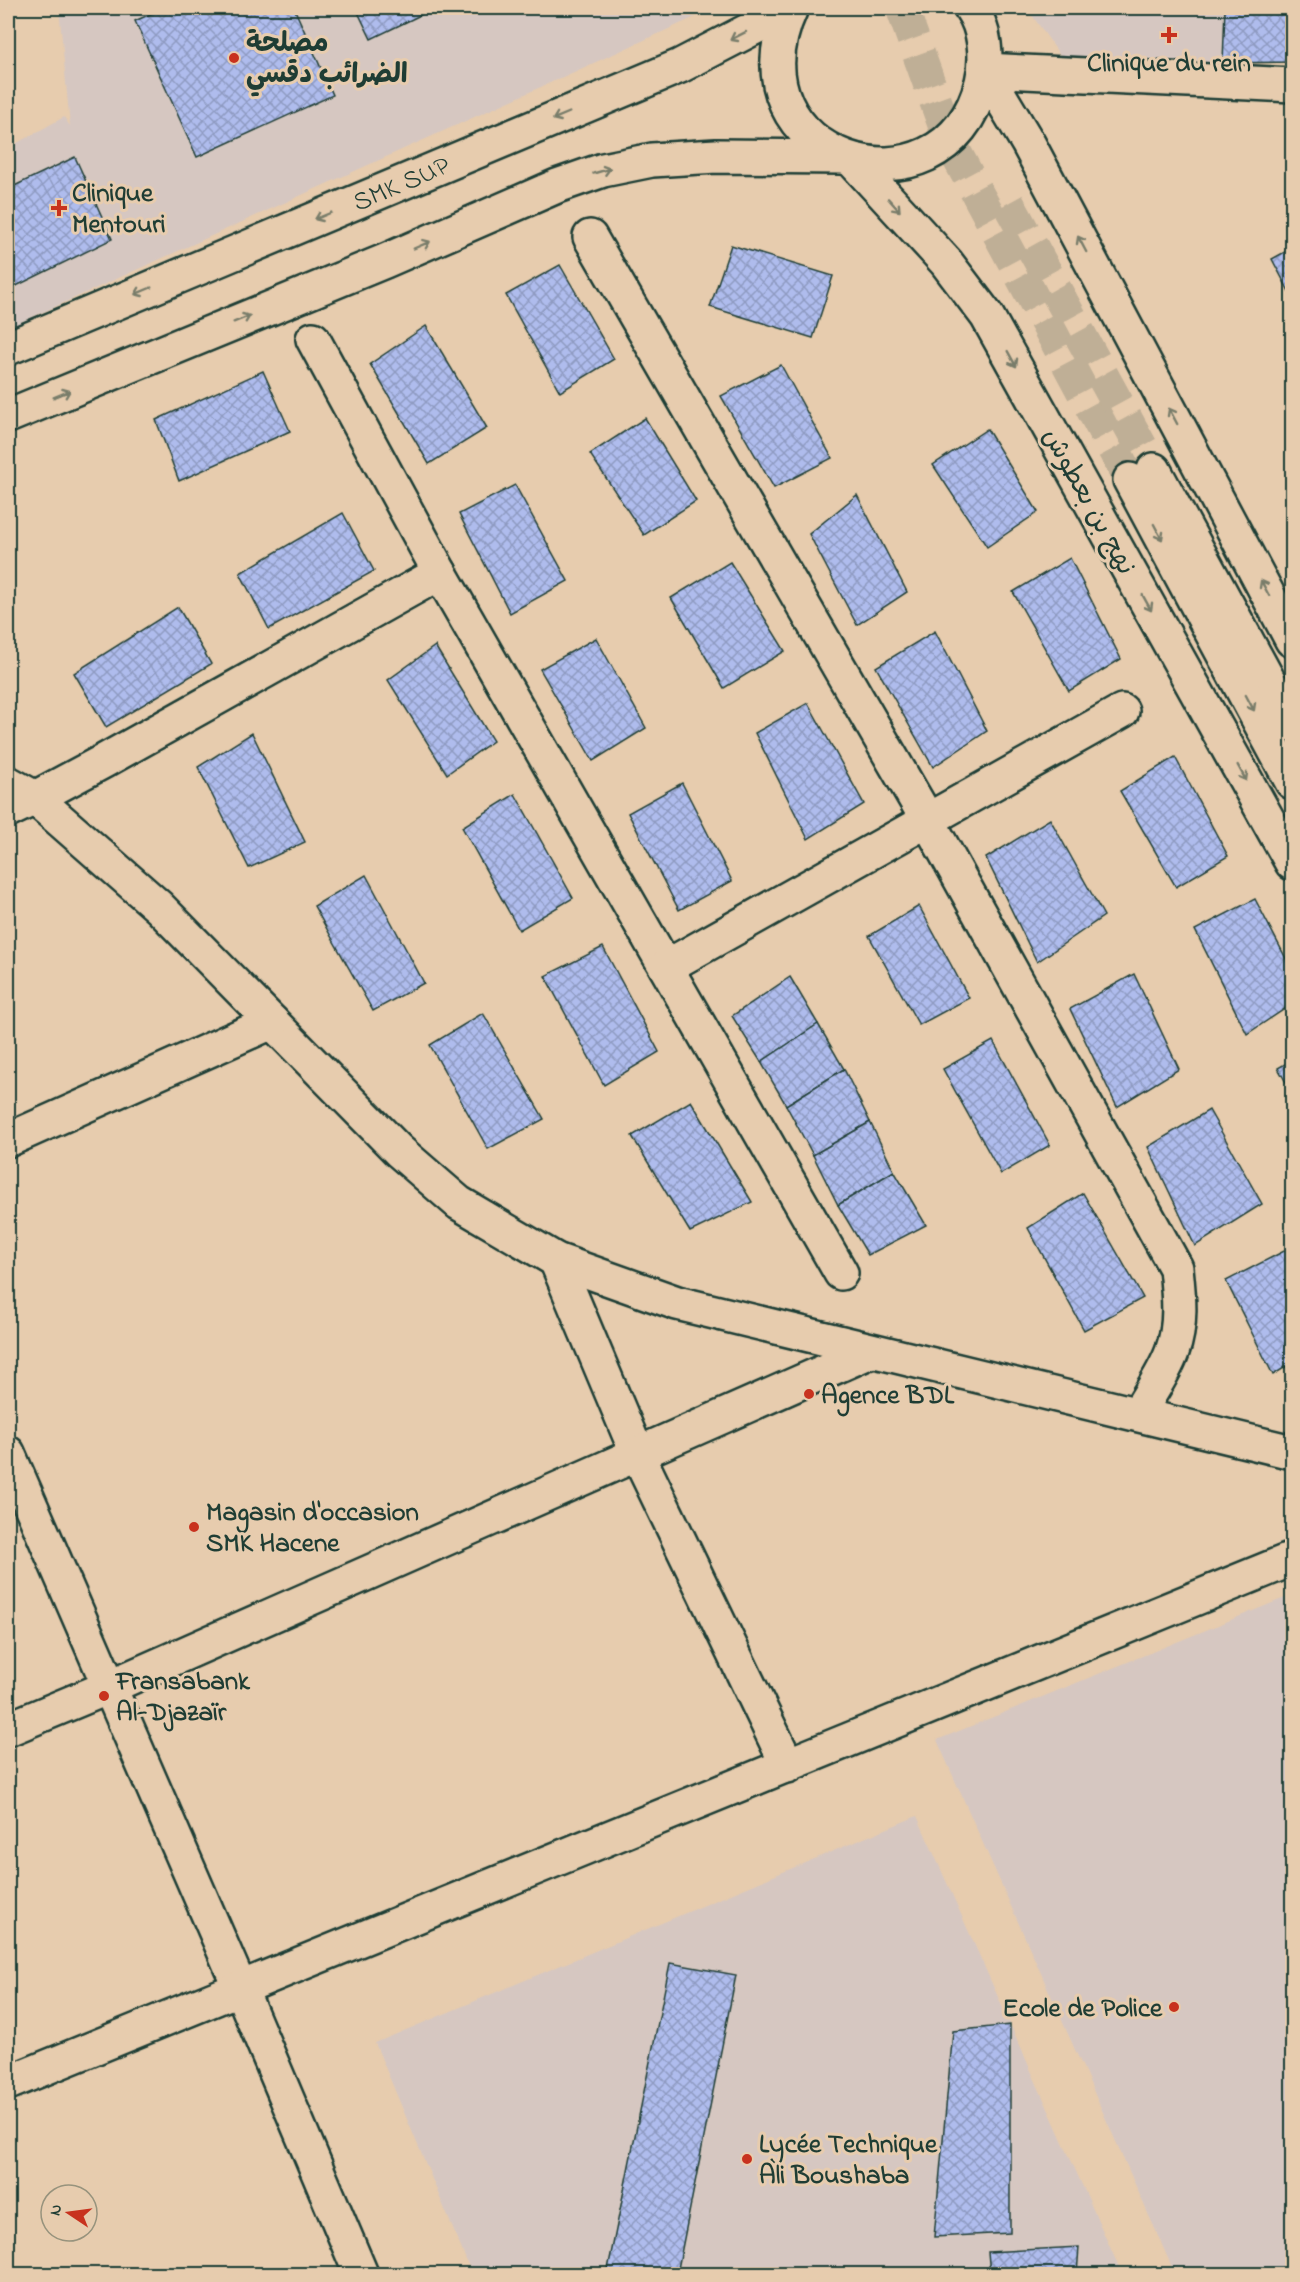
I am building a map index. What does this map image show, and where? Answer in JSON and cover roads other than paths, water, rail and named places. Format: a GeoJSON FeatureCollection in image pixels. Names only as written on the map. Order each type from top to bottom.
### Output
{"type":"FeatureCollection","features":[{"type":"Feature","properties":{"kind":"street"},"geometry":{"type":"LineString","coordinates":[[791,8],[781,32],[777,58],[779,83],[788,107],[802,128],[821,145],[849,160]]}},
{"type":"Feature","properties":{"kind":"street","name":"SMK SUP"},"geometry":{"type":"LineString","coordinates":[[8,348],[680,66],[791,8]]}},
{"type":"Feature","properties":{"kind":"street"},"geometry":{"type":"LineString","coordinates":[[8,416],[375,265],[557,186],[603,170],[652,160],[716,156],[849,160],[885,165],[914,160],[940,146],[962,126],[977,100],[985,70],[985,50],[981,30],[972,9]]}},
{"type":"Feature","properties":{"kind":"street"},"geometry":{"type":"LineString","coordinates":[[985,70],[1293,86]]}},
{"type":"Feature","properties":{"kind":"street"},"geometry":{"type":"LineString","coordinates":[[985,70],[1024,135],[1293,640]]}},
{"type":"Feature","properties":{"kind":"street","name":"نهج بن بعطوش"},"geometry":{"type":"LineString","coordinates":[[849,160],[946,262],[987,316],[1293,863]]}},
{"type":"Feature","properties":{"kind":"street"},"geometry":{"type":"LineString","coordinates":[[590,237],[927,819],[1176,1269],[1179,1300],[1178,1330],[1172,1353],[1138,1414]]}},
{"type":"Feature","properties":{"kind":"street"},"geometry":{"type":"LineString","coordinates":[[313,339],[440,573],[841,1273]]}},
{"type":"Feature","properties":{"kind":"street","name":"نهج بن بعطوش"},"geometry":{"type":"LineString","coordinates":[[1293,723],[1142,475],[1293,782]]}},
{"type":"Feature","properties":{"kind":"street"},"geometry":{"type":"LineString","coordinates":[[440,573],[17,797],[159,907],[399,1151],[459,1203],[556,1260],[677,1303],[1293,1452]]}},
{"type":"Feature","properties":{"kind":"street"},"geometry":{"type":"LineString","coordinates":[[666,967],[1122,711]]}},
{"type":"Feature","properties":{"kind":"street"},"geometry":{"type":"LineString","coordinates":[[8,1140],[272,1022]]}},
{"type":"Feature","properties":{"kind":"street"},"geometry":{"type":"LineString","coordinates":[[556,1260],[637,1454],[788,1766]]}},
{"type":"Feature","properties":{"kind":"street"},"geometry":{"type":"LineString","coordinates":[[8,1729],[109,1687],[871,1351]]}},
{"type":"Feature","properties":{"kind":"street"},"geometry":{"type":"LineString","coordinates":[[8,1453],[241,1990],[361,2274]]}},
{"type":"Feature","properties":{"kind":"street"},"geometry":{"type":"LineString","coordinates":[[8,2083],[241,1990],[1293,1559]]}},
{"type":"Feature","properties":{"kind":"tunnel"},"geometry":{"type":"LineString","coordinates":[[902,8],[951,144],[1130,480]]}},
{"type":"Feature","properties":{"kind":"tunnel"},"geometry":{"type":"LineString","coordinates":[[1008,203],[1154,470]]}},
{"type":"Feature","properties":{"kind":"place","name":"Clinique du rein"},"geometry":{"type":"Point","coordinates":[1169,35]}},
{"type":"Feature","properties":{"kind":"place","name":"مصلحة الضرائب دقسي"},"geometry":{"type":"Point","coordinates":[234,58]}},
{"type":"Feature","properties":{"kind":"place","name":"Clinique Mentouri"},"geometry":{"type":"Point","coordinates":[59,208]}},
{"type":"Feature","properties":{"kind":"place","name":"Agence BDL"},"geometry":{"type":"Point","coordinates":[809,1394]}},
{"type":"Feature","properties":{"kind":"place","name":"Magasin d'occasion SMK Hacene"},"geometry":{"type":"Point","coordinates":[194,1527]}},
{"type":"Feature","properties":{"kind":"place","name":"Fransabank Al-Djazaïr"},"geometry":{"type":"Point","coordinates":[104,1696]}},
{"type":"Feature","properties":{"kind":"place","name":"Ecole de Police"},"geometry":{"type":"Point","coordinates":[1174,2007]}},
{"type":"Feature","properties":{"kind":"place","name":"Lycée Technique Ali Boushaba"},"geometry":{"type":"Point","coordinates":[747,2159]}}]}
